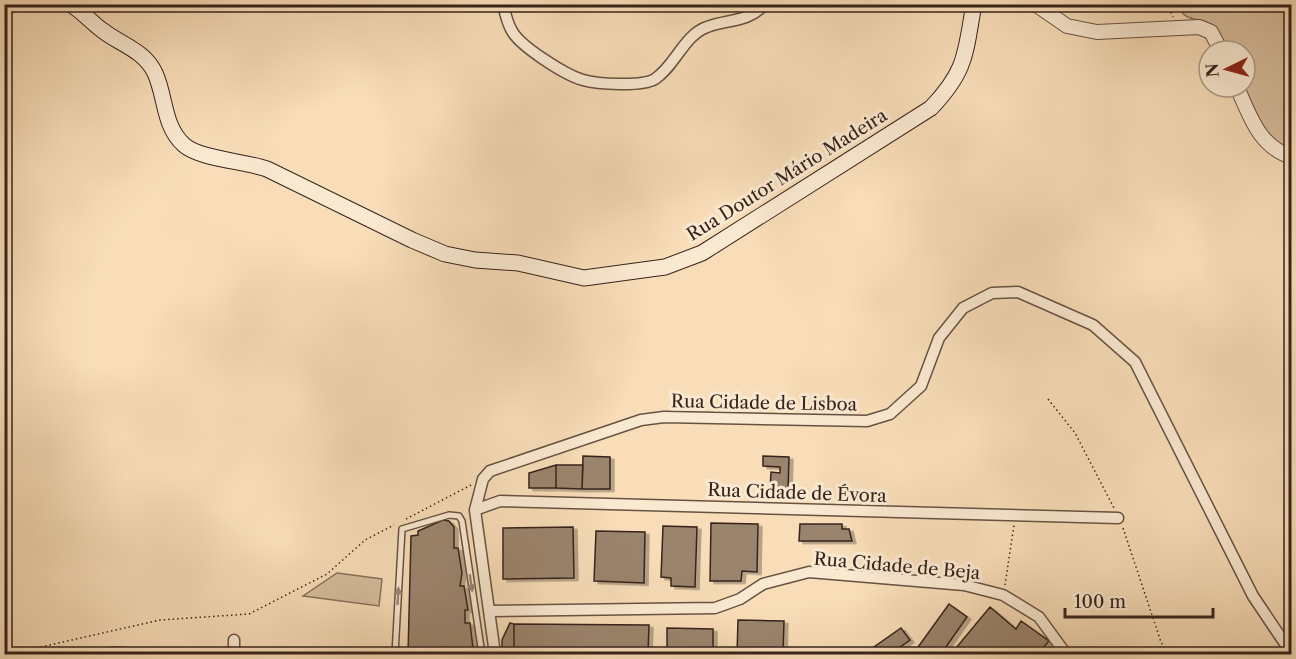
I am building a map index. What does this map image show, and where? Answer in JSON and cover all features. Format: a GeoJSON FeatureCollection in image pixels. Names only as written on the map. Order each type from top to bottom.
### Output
{"type":"FeatureCollection","features":[{"type":"Feature","properties":{"kind":"main road"},"geometry":{"type":"LineString","coordinates":[[4,9],[11,4]]}},
{"type":"Feature","properties":{"kind":"main road","name":"Rua Doutor Mário Madeira"},"geometry":{"type":"LineString","coordinates":[[70,4],[103,31],[133,48],[146,60],[159,84],[170,127],[185,145],[207,156],[243,161],[267,169],[445,254],[518,263],[584,278],[665,267],[702,253],[931,108],[951,86],[963,66],[974,4]]}},
{"type":"Feature","properties":{"kind":"street"},"geometry":{"type":"LineString","coordinates":[[503,4],[512,32],[540,57],[582,80],[634,84],[655,79],[689,41],[705,27],[741,20],[758,13],[765,4]]}},
{"type":"Feature","properties":{"kind":"street"},"geometry":{"type":"LineString","coordinates":[[1035,4],[1067,26],[1097,32],[1199,27],[1211,33],[1214,39]]}},
{"type":"Feature","properties":{"kind":"street"},"geometry":{"type":"LineString","coordinates":[[1243,99],[1264,141],[1273,150],[1292,157]]}},
{"type":"Feature","properties":{"kind":"street","name":"Rua Cidade de Lisboa"},"geometry":{"type":"LineString","coordinates":[[487,475],[641,420],[664,417],[867,421],[890,414],[921,386],[939,338],[963,308],[992,293],[1018,292],[1093,325],[1135,362],[1253,596],[1292,654]]}},
{"type":"Feature","properties":{"kind":"street"},"geometry":{"type":"LineString","coordinates":[[487,475],[475,510],[495,654]]}},
{"type":"Feature","properties":{"kind":"street","name":"Rua Cidade de Évora"},"geometry":{"type":"LineString","coordinates":[[475,510],[500,501],[1118,518]]}},
{"type":"Feature","properties":{"kind":"street","name":"Rua Cidade de Beja"},"geometry":{"type":"LineString","coordinates":[[489,611],[715,608],[740,598],[763,584],[809,572],[964,585],[1003,595],[1039,616],[1066,654]]}},
{"type":"Feature","properties":{"kind":"street"},"geometry":{"type":"LineString","coordinates":[[234,640],[234,654]]}},
{"type":"Feature","properties":{"kind":"lane"},"geometry":{"type":"LineString","coordinates":[[395,654],[402,529],[449,514],[459,516],[462,521],[482,654]]}},
{"type":"Feature","properties":{"kind":"path"},"geometry":{"type":"LineString","coordinates":[[404,520],[487,475]]}},
{"type":"Feature","properties":{"kind":"path"},"geometry":{"type":"LineString","coordinates":[[1003,595],[1016,515]]}},
{"type":"Feature","properties":{"kind":"path"},"geometry":{"type":"LineString","coordinates":[[10,654],[160,620],[249,614],[327,574],[365,540],[394,525]]}},
{"type":"Feature","properties":{"kind":"shaded area"},"geometry":{"type":"Polygon","coordinates":[[[1179,5],[1291,5],[1291,152],[1271,140],[1250,99],[1257,99],[1257,39],[1222,39],[1211,25],[1190,18],[1179,5]]]}},
{"type":"Feature","properties":{"kind":"shaded area"},"geometry":{"type":"Polygon","coordinates":[[[337,573],[382,579],[379,606],[303,596],[337,573]]]}},
{"type":"Feature","properties":{"kind":"building"},"geometry":{"type":"Polygon","coordinates":[[[583,456],[610,457],[610,489],[582,489],[583,456]]]}},
{"type":"Feature","properties":{"kind":"building"},"geometry":{"type":"Polygon","coordinates":[[[763,456],[789,457],[788,491],[770,490],[771,472],[780,473],[780,467],[763,466],[763,456]]]}},
{"type":"Feature","properties":{"kind":"building"},"geometry":{"type":"Polygon","coordinates":[[[556,465],[583,465],[582,489],[556,488],[556,465]]]}},
{"type":"Feature","properties":{"kind":"building"},"geometry":{"type":"Polygon","coordinates":[[[556,465],[556,488],[529,488],[529,473],[556,465]]]}},
{"type":"Feature","properties":{"kind":"building"},"geometry":{"type":"Polygon","coordinates":[[[443,520],[449,521],[454,527],[454,548],[458,548],[462,573],[460,586],[464,586],[468,610],[465,610],[465,623],[470,623],[473,648],[471,648],[471,654],[408,654],[411,536],[418,535],[418,531],[443,520]]]}},
{"type":"Feature","properties":{"kind":"building"},"geometry":{"type":"Polygon","coordinates":[[[711,523],[758,524],[757,572],[742,571],[741,581],[710,581],[711,523]]]}},
{"type":"Feature","properties":{"kind":"building"},"geometry":{"type":"Polygon","coordinates":[[[800,524],[842,524],[842,529],[849,529],[852,541],[799,541],[800,524]]]}},
{"type":"Feature","properties":{"kind":"building"},"geometry":{"type":"Polygon","coordinates":[[[663,526],[697,527],[695,587],[671,586],[671,578],[661,577],[663,526]]]}},
{"type":"Feature","properties":{"kind":"building"},"geometry":{"type":"Polygon","coordinates":[[[573,527],[574,578],[503,579],[503,528],[573,527]]]}},
{"type":"Feature","properties":{"kind":"building"},"geometry":{"type":"Polygon","coordinates":[[[596,531],[645,532],[644,583],[594,581],[596,531]]]}},
{"type":"Feature","properties":{"kind":"building"},"geometry":{"type":"Polygon","coordinates":[[[949,604],[967,617],[941,654],[913,654],[949,604]]]}},
{"type":"Feature","properties":{"kind":"building"},"geometry":{"type":"Polygon","coordinates":[[[990,607],[1016,629],[1021,621],[1049,641],[1038,654],[951,654],[990,607]]]}},
{"type":"Feature","properties":{"kind":"building"},"geometry":{"type":"Polygon","coordinates":[[[738,620],[784,621],[783,654],[737,654],[738,620]]]}},
{"type":"Feature","properties":{"kind":"building"},"geometry":{"type":"Polygon","coordinates":[[[510,623],[514,624],[514,654],[502,654],[502,640],[510,623]]]}},
{"type":"Feature","properties":{"kind":"building"},"geometry":{"type":"Polygon","coordinates":[[[514,624],[649,625],[648,654],[514,654],[514,624]]]}},
{"type":"Feature","properties":{"kind":"building"},"geometry":{"type":"Polygon","coordinates":[[[667,628],[713,629],[713,654],[667,654],[667,628]]]}},
{"type":"Feature","properties":{"kind":"building"},"geometry":{"type":"Polygon","coordinates":[[[901,628],[910,640],[890,654],[864,654],[901,628]]]}},
{"type":"Feature","properties":{"kind":"building"},"geometry":{"type":"Polygon","coordinates":[[[112,647],[134,648],[133,651],[138,651],[138,654],[112,654],[112,647]]]}},
{"type":"Feature","properties":{"kind":"building"},"geometry":{"type":"Polygon","coordinates":[[[195,649],[217,649],[217,654],[190,654],[195,649]]]}},
{"type":"Feature","properties":{"kind":"building"},"geometry":{"type":"Polygon","coordinates":[[[251,650],[273,651],[273,654],[251,654],[251,650]]]}},
{"type":"Feature","properties":{"kind":"building"},"geometry":{"type":"Polygon","coordinates":[[[138,651],[164,651],[164,654],[138,654],[138,651]]]}},
{"type":"Feature","properties":{"kind":"building"},"geometry":{"type":"Polygon","coordinates":[[[164,651],[190,651],[190,654],[164,654],[164,651]]]}},
{"type":"Feature","properties":{"kind":"building"},"geometry":{"type":"Polygon","coordinates":[[[335,652],[357,653],[357,654],[334,654],[335,652]]]}}]}
